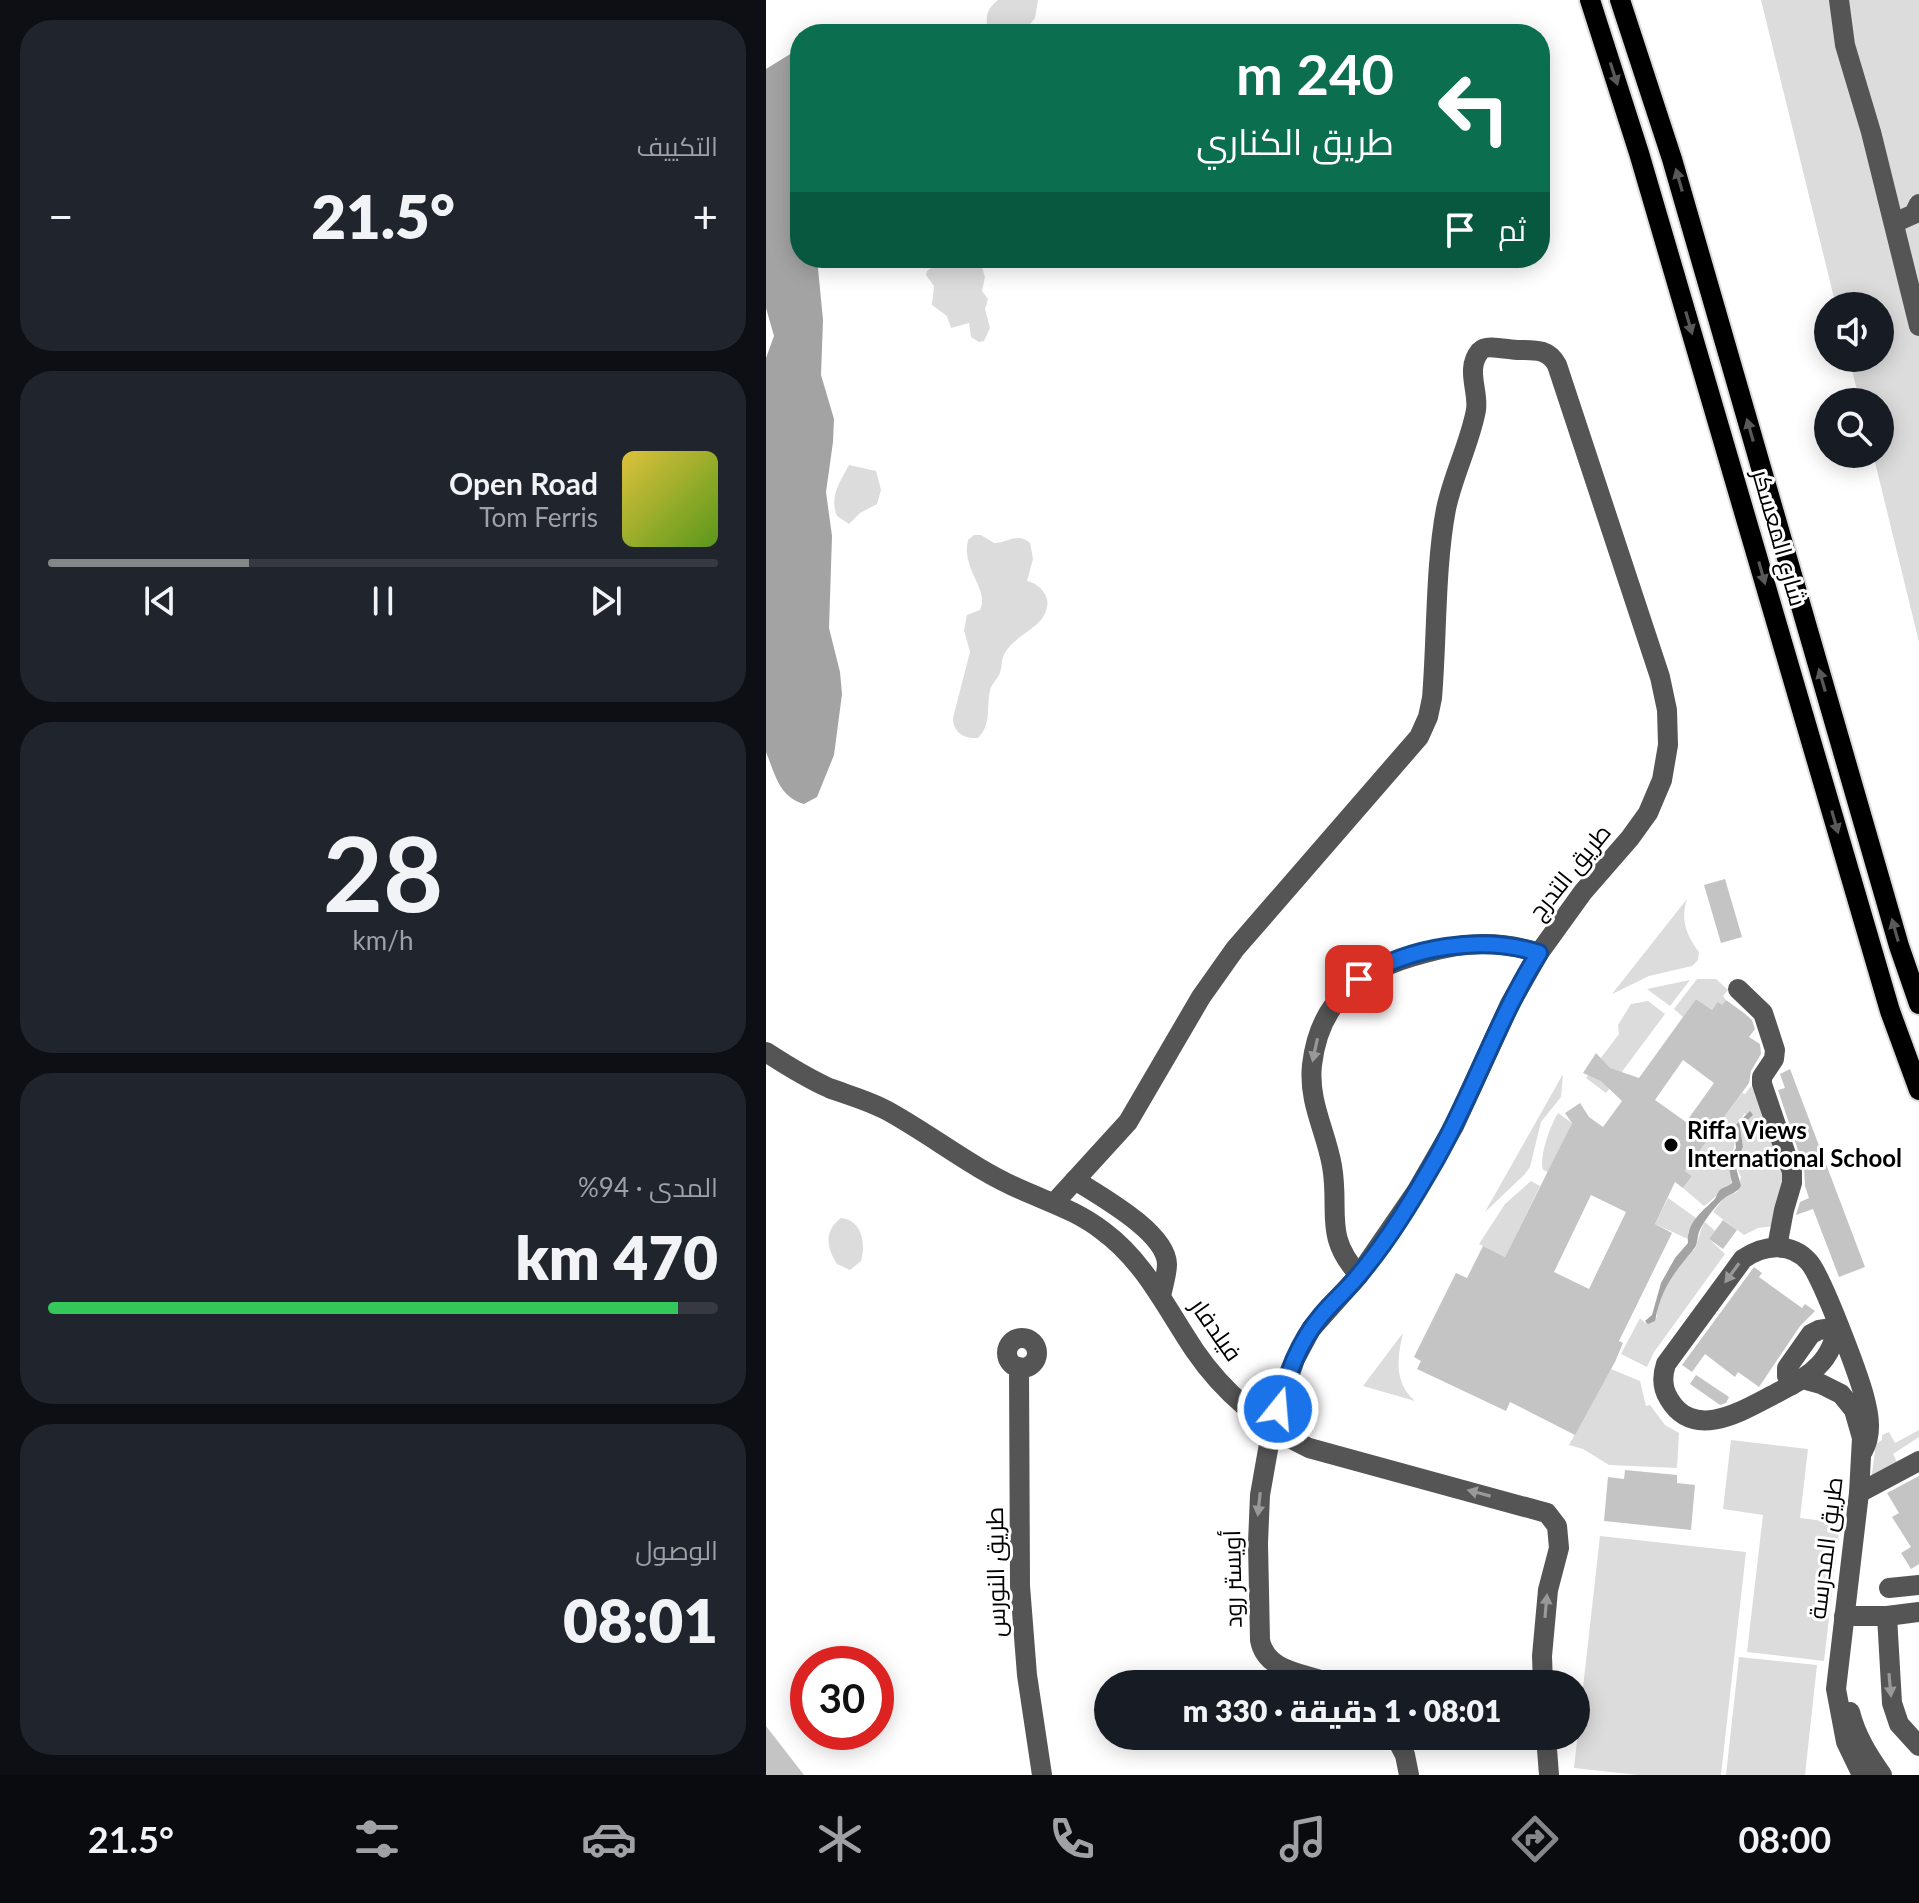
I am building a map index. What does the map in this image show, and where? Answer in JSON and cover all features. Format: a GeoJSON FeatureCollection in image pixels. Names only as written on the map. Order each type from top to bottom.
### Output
{"type":"FeatureCollection","features":[{"type":"Feature","properties":{"kind":"main road","name":"شارع المعسكر"},"geometry":{"type":"LineString","coordinates":[[1590,0],[1639,153],[1890,1011],[1919,1090]]}},
{"type":"Feature","properties":{"kind":"main road","name":"شارع المعسكر"},"geometry":{"type":"LineString","coordinates":[[1620,0],[1672,159],[1919,1004]]}},
{"type":"Feature","properties":{"kind":"street"},"geometry":{"type":"LineString","coordinates":[[1839,0],[1845,45],[1871,132],[1919,326]]}},
{"type":"Feature","properties":{"kind":"street"},"geometry":{"type":"LineString","coordinates":[[1894,223],[1914,214],[1919,204]]}},
{"type":"Feature","properties":{"kind":"street","name":"طريق التدرج"},"geometry":{"type":"LineString","coordinates":[[1082,1172],[1139,1106],[1201,997],[1235,949],[1419,737],[1432,698],[1444,522],[1450,492],[1476,411],[1472,378],[1478,354],[1489,347],[1509,351],[1543,351],[1554,359],[1562,380],[1660,677],[1668,727],[1662,780],[1648,813],[1583,892],[1539,953],[1510,1004],[1454,1126],[1401,1216],[1359,1275],[1320,1316],[1303,1342],[1272,1427]]}},
{"type":"Feature","properties":{"kind":"street"},"geometry":{"type":"LineString","coordinates":[[1359,1275],[1345,1258],[1336,1237],[1333,1168],[1312,1097],[1314,1052],[1330,1011],[1359,979],[1394,961],[1450,946],[1475,943],[1501,943],[1539,953]]}},
{"type":"Feature","properties":{"kind":"street"},"geometry":{"type":"LineString","coordinates":[[1738,989],[1763,1013],[1775,1050],[1774,1059],[1762,1077],[1762,1084],[1793,1178],[1777,1247]]}},
{"type":"Feature","properties":{"kind":"street","name":"فيلدفار"},"geometry":{"type":"LineString","coordinates":[[766,1052],[805,1076],[886,1110],[987,1173],[1055,1202],[1094,1224],[1120,1245],[1161,1296],[1196,1353],[1219,1380],[1255,1416],[1272,1427],[1309,1448],[1547,1513],[1557,1526],[1559,1548],[1548,1590],[1542,1670]]}},
{"type":"Feature","properties":{"kind":"street"},"geometry":{"type":"LineString","coordinates":[[1055,1202],[1082,1172],[1163,1251],[1167,1264],[1161,1296]]}},
{"type":"Feature","properties":{"kind":"street"},"geometry":{"type":"LineString","coordinates":[[1777,1247],[1792,1250],[1810,1262],[1838,1327],[1825,1359],[1798,1382],[1729,1418],[1693,1419],[1680,1412],[1667,1396],[1663,1378],[1666,1364],[1743,1259],[1761,1249],[1777,1247]]}},
{"type":"Feature","properties":{"kind":"street","name":"طريق المدرسة"},"geometry":{"type":"LineString","coordinates":[[1838,1327],[1866,1403],[1869,1437],[1863,1451],[1836,1689],[1846,1742],[1862,1775]]}},
{"type":"Feature","properties":{"kind":"street","name":"طريق النورس"},"geometry":{"type":"LineString","coordinates":[[1019,1367],[1021,1601],[1027,1675],[1042,1775]]}},
{"type":"Feature","properties":{"kind":"street"},"geometry":{"type":"LineString","coordinates":[[1798,1382],[1832,1388],[1848,1400],[1859,1425],[1863,1451]]}},
{"type":"Feature","properties":{"kind":"street","name":"أويستر رود"},"geometry":{"type":"LineString","coordinates":[[1272,1427],[1258,1519],[1261,1647],[1268,1659],[1288,1670]]}},
{"type":"Feature","properties":{"kind":"street"},"geometry":{"type":"LineString","coordinates":[[1859,1493],[1919,1461]]}},
{"type":"Feature","properties":{"kind":"street"},"geometry":{"type":"LineString","coordinates":[[1889,1588],[1919,1585]]}},
{"type":"Feature","properties":{"kind":"street"},"geometry":{"type":"LineString","coordinates":[[1844,1616],[1919,1612]]}},
{"type":"Feature","properties":{"kind":"street"},"geometry":{"type":"LineString","coordinates":[[1887,1616],[1892,1703],[1899,1724],[1919,1746]]}},
{"type":"Feature","properties":{"kind":"street","name":"طريق المدرسة"},"geometry":{"type":"LineString","coordinates":[[1841,1651],[1853,1725],[1867,1754],[1882,1775]]}},
{"type":"Feature","properties":{"kind":"street"},"geometry":{"type":"LineString","coordinates":[[1402,1750],[1409,1775]]}},
{"type":"Feature","properties":{"kind":"street"},"geometry":{"type":"LineString","coordinates":[[1547,1750],[1549,1775]]}},
{"type":"Feature","properties":{"kind":"shaded area"},"geometry":{"type":"Polygon","coordinates":[[[998,0],[1038,0],[1035,18],[1030,24],[987,24],[988,11],[998,0]]]}},
{"type":"Feature","properties":{"kind":"shaded area"},"geometry":{"type":"Polygon","coordinates":[[[1761,0],[1919,0],[1919,642],[1876,468],[1894,468],[1894,388],[1856,388],[1852,372],[1894,372],[1894,292],[1833,292],[1761,0]]]}},
{"type":"Feature","properties":{"kind":"shaded area"},"geometry":{"type":"Polygon","coordinates":[[[790,54],[790,268],[818,268],[823,320],[821,375],[834,419],[826,492],[832,536],[829,628],[842,694],[834,755],[817,797],[804,804],[783,790],[766,752],[766,358],[774,336],[766,308],[766,69],[790,54]]]}},
{"type":"Feature","properties":{"kind":"shaded area"},"geometry":{"type":"Polygon","coordinates":[[[931,268],[982,268],[985,277],[982,291],[988,299],[985,309],[990,328],[984,341],[979,342],[971,337],[969,323],[951,328],[947,316],[932,305],[934,286],[926,275],[931,268]]]}},
{"type":"Feature","properties":{"kind":"shaded area"},"geometry":{"type":"Polygon","coordinates":[[[849,465],[876,471],[881,490],[877,504],[860,513],[849,524],[837,516],[834,502],[849,465]]]}},
{"type":"Feature","properties":{"kind":"shaded area"},"geometry":{"type":"Polygon","coordinates":[[[974,535],[981,535],[994,543],[1021,538],[1030,543],[1033,559],[1027,581],[1035,584],[1047,598],[1047,607],[1040,621],[1013,643],[1003,657],[1000,673],[991,689],[985,727],[978,738],[964,736],[957,731],[953,718],[970,652],[964,630],[967,615],[980,610],[982,602],[968,561],[968,540],[974,535]]]}},
{"type":"Feature","properties":{"kind":"shaded area"},"geometry":{"type":"Polygon","coordinates":[[[1687,899],[1685,921],[1688,934],[1699,952],[1698,960],[1692,966],[1649,976],[1612,994],[1687,899]]]}},
{"type":"Feature","properties":{"kind":"shaded area"},"geometry":{"type":"Polygon","coordinates":[[[1697,979],[1716,979],[1728,990],[1723,996],[1726,1000],[1712,1010],[1696,999],[1683,1017],[1674,1009],[1697,979]]]}},
{"type":"Feature","properties":{"kind":"shaded area"},"geometry":{"type":"Polygon","coordinates":[[[1690,980],[1670,1006],[1647,989],[1690,980]]]}},
{"type":"Feature","properties":{"kind":"shaded area"},"geometry":{"type":"Polygon","coordinates":[[[1648,1001],[1665,1014],[1606,1093],[1586,1078],[1619,1034],[1618,1025],[1631,1004],[1648,1001]]]}},
{"type":"Feature","properties":{"kind":"shaded area"},"geometry":{"type":"Polygon","coordinates":[[[1563,1074],[1561,1097],[1541,1122],[1530,1167],[1485,1212],[1563,1074]]]}},
{"type":"Feature","properties":{"kind":"shaded area"},"geometry":{"type":"Polygon","coordinates":[[[1751,1086],[1774,1134],[1783,1170],[1774,1226],[1758,1228],[1744,1235],[1713,1212],[1724,1198],[1737,1192],[1741,1177],[1735,1164],[1743,1147],[1740,1127],[1748,1121],[1745,1113],[1733,1132],[1734,1148],[1729,1160],[1730,1185],[1704,1206],[1683,1188],[1692,1176],[1685,1171],[1742,1093],[1745,1094],[1751,1086]]]}},
{"type":"Feature","properties":{"kind":"shaded area"},"geometry":{"type":"Polygon","coordinates":[[[1750,1111],[1753,1115],[1740,1127],[1743,1147],[1735,1164],[1741,1186],[1721,1201],[1706,1220],[1695,1248],[1664,1291],[1655,1321],[1648,1324],[1645,1321],[1652,1315],[1661,1283],[1688,1243],[1692,1224],[1720,1190],[1732,1183],[1728,1163],[1736,1148],[1734,1127],[1750,1111]]]}},
{"type":"Feature","properties":{"kind":"shaded area"},"geometry":{"type":"Polygon","coordinates":[[[1558,1113],[1572,1123],[1548,1172],[1543,1170],[1544,1149],[1558,1113]]]}},
{"type":"Feature","properties":{"kind":"shaded area"},"geometry":{"type":"Polygon","coordinates":[[[1531,1181],[1540,1186],[1505,1257],[1479,1244],[1505,1204],[1531,1181]]]}},
{"type":"Feature","properties":{"kind":"shaded area"},"geometry":{"type":"Polygon","coordinates":[[[1668,1198],[1696,1218],[1688,1232],[1688,1239],[1655,1224],[1668,1198]]]}},
{"type":"Feature","properties":{"kind":"shaded area"},"geometry":{"type":"Polygon","coordinates":[[[841,1218],[854,1223],[861,1234],[861,1261],[850,1270],[837,1264],[828,1240],[832,1228],[841,1218]]]}},
{"type":"Feature","properties":{"kind":"shaded area"},"geometry":{"type":"Polygon","coordinates":[[[1705,1222],[1715,1231],[1709,1239],[1725,1254],[1654,1352],[1647,1367],[1621,1354],[1640,1318],[1645,1323],[1657,1317],[1659,1302],[1667,1284],[1695,1248],[1705,1222]]]}},
{"type":"Feature","properties":{"kind":"shaded area"},"geometry":{"type":"Polygon","coordinates":[[[1403,1333],[1399,1352],[1400,1378],[1415,1401],[1363,1386],[1403,1333]]]}},
{"type":"Feature","properties":{"kind":"shaded area"},"geometry":{"type":"Polygon","coordinates":[[[1611,1369],[1640,1381],[1646,1406],[1650,1405],[1665,1425],[1679,1433],[1677,1468],[1609,1465],[1583,1449],[1569,1445],[1611,1369]]]}},
{"type":"Feature","properties":{"kind":"shaded area"},"geometry":{"type":"Polygon","coordinates":[[[1919,1430],[1919,1437],[1893,1454],[1898,1464],[1871,1480],[1876,1444],[1882,1440],[1882,1435],[1889,1432],[1895,1443],[1919,1430]]]}},
{"type":"Feature","properties":{"kind":"shaded area"},"geometry":{"type":"Polygon","coordinates":[[[1731,1440],[1808,1449],[1800,1518],[1840,1523],[1824,1661],[1747,1652],[1763,1515],[1723,1509],[1731,1440]]]}},
{"type":"Feature","properties":{"kind":"shaded area"},"geometry":{"type":"Polygon","coordinates":[[[1600,1536],[1746,1552],[1721,1775],[1638,1775],[1574,1768],[1576,1750],[1590,1750],[1590,1670],[1585,1670],[1600,1536]]]}},
{"type":"Feature","properties":{"kind":"shaded area"},"geometry":{"type":"Polygon","coordinates":[[[1739,1657],[1817,1665],[1805,1775],[1726,1775],[1739,1657]]]}},
{"type":"Feature","properties":{"kind":"building"},"geometry":{"type":"Polygon","coordinates":[[[1725,879],[1742,937],[1721,943],[1704,885],[1725,879]]]}},
{"type":"Feature","properties":{"kind":"building"},"geometry":{"type":"Polygon","coordinates":[[[1696,999],[1712,1010],[1718,1002],[1722,1005],[1726,1000],[1752,1020],[1755,1029],[1749,1037],[1760,1044],[1761,1054],[1751,1071],[1749,1083],[1685,1171],[1692,1176],[1683,1188],[1675,1182],[1655,1224],[1672,1233],[1619,1341],[1623,1343],[1615,1362],[1575,1435],[1510,1402],[1506,1411],[1417,1369],[1421,1361],[1414,1357],[1456,1273],[1467,1278],[1483,1246],[1505,1257],[1572,1123],[1565,1113],[1580,1103],[1589,1117],[1603,1127],[1622,1101],[1601,1081],[1583,1073],[1596,1053],[1610,1068],[1639,1078],[1696,999]],[[1683,1060],[1655,1100],[1686,1122],[1714,1083],[1683,1060]],[[1591,1195],[1554,1272],[1589,1289],[1626,1212],[1591,1195]]]}},
{"type":"Feature","properties":{"kind":"building"},"geometry":{"type":"Polygon","coordinates":[[[1790,1069],[1865,1267],[1839,1277],[1813,1209],[1796,1215],[1800,1202],[1809,1198],[1804,1168],[1778,1090],[1785,1088],[1780,1074],[1790,1069]]]}},
{"type":"Feature","properties":{"kind":"building"},"geometry":{"type":"Polygon","coordinates":[[[1723,1220],[1737,1230],[1723,1249],[1709,1239],[1723,1220]]]}},
{"type":"Feature","properties":{"kind":"building"},"geometry":{"type":"Polygon","coordinates":[[[1754,1267],[1762,1273],[1759,1277],[1802,1308],[1805,1304],[1815,1311],[1800,1326],[1759,1387],[1738,1372],[1735,1377],[1705,1354],[1692,1372],[1682,1365],[1754,1267]]]}},
{"type":"Feature","properties":{"kind":"building"},"geometry":{"type":"Polygon","coordinates":[[[1696,1375],[1729,1397],[1726,1403],[1720,1405],[1690,1384],[1696,1375]]]}},
{"type":"Feature","properties":{"kind":"building"},"geometry":{"type":"Polygon","coordinates":[[[1625,1470],[1677,1475],[1677,1483],[1695,1485],[1691,1530],[1604,1521],[1608,1477],[1624,1479],[1625,1470]]]}},
{"type":"Feature","properties":{"kind":"building"},"geometry":{"type":"Polygon","coordinates":[[[1919,1476],[1919,1564],[1911,1569],[1901,1553],[1911,1547],[1892,1517],[1899,1513],[1887,1493],[1919,1476]]]}},
{"type":"Feature","properties":{"kind":"building"},"geometry":{"type":"Polygon","coordinates":[[[766,1726],[804,1775],[766,1775],[766,1726]]]}},
{"type":"Feature","properties":{"kind":"place","name":"Riffa Views International School"},"geometry":{"type":"Point","coordinates":[1671,1145]}},
{"type":"Feature","properties":{"kind":"route"},"geometry":{"type":"LineString","coordinates":[[1278,1409],[1295,1359],[1311,1329],[1359,1275],[1401,1216],[1435,1160],[1523,978],[1539,953],[1501,943],[1450,946],[1394,961],[1359,979]]}}]}
